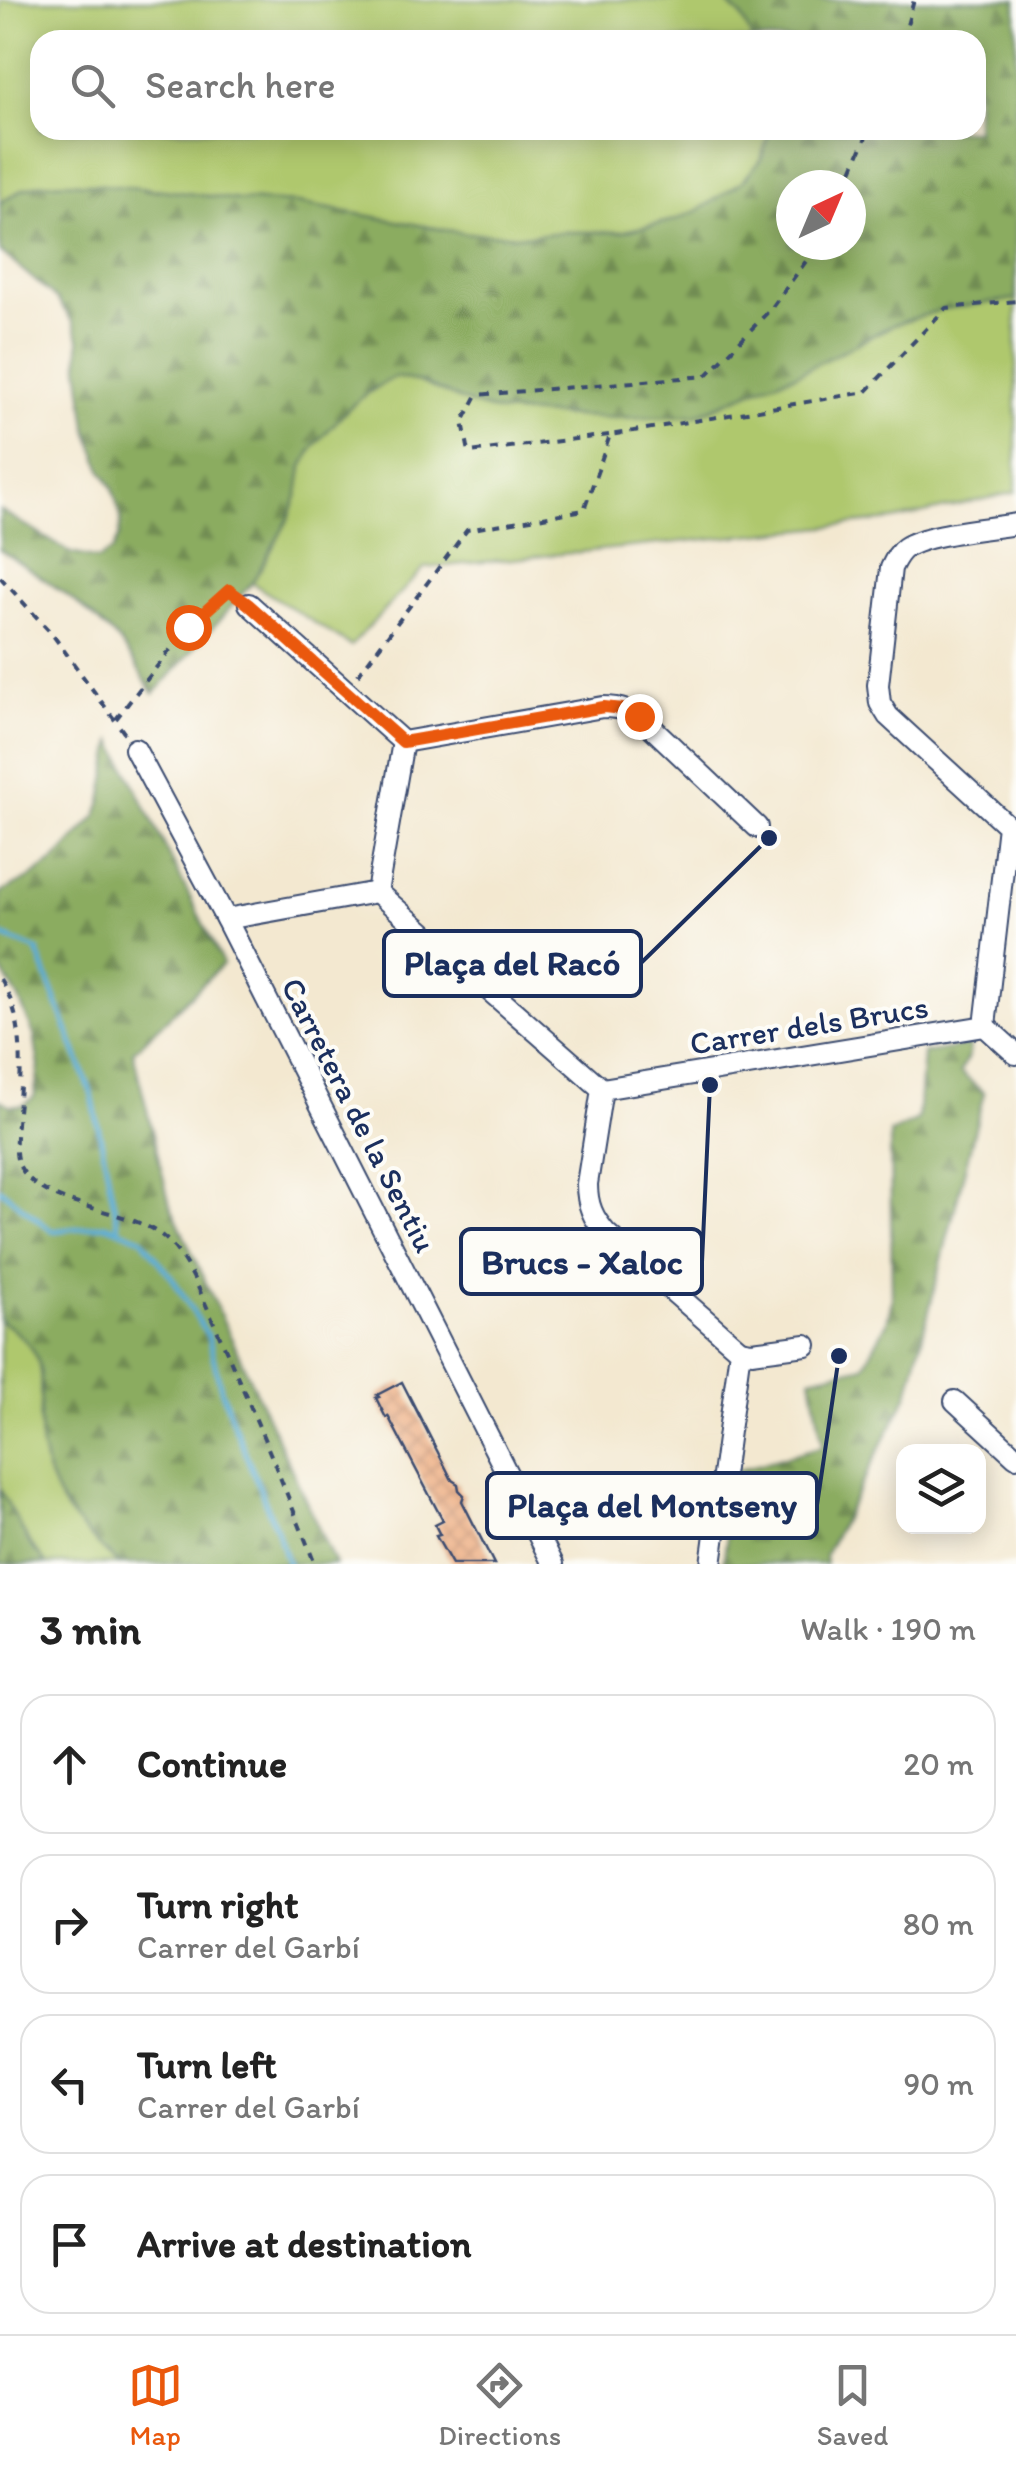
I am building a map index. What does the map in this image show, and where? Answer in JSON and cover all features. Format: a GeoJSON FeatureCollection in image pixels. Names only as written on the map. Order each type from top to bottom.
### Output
{"type":"FeatureCollection","features":[{"type":"Feature","properties":{"kind":"street"},"geometry":{"type":"LineString","coordinates":[[1016,524],[925,540],[900,553],[892,568],[878,685],[880,704],[888,716],[1012,827],[985,1026],[1016,1054]]}},
{"type":"Feature","properties":{"kind":"street"},"geometry":{"type":"LineString","coordinates":[[248,604],[403,742]]}},
{"type":"Feature","properties":{"kind":"street"},"geometry":{"type":"LineString","coordinates":[[403,742],[604,707],[622,709],[646,722],[757,827]]}},
{"type":"Feature","properties":{"kind":"street"},"geometry":{"type":"LineString","coordinates":[[378,892],[403,742]]}},
{"type":"Feature","properties":{"kind":"street","name":"Carretera de la Sentiu"},"geometry":{"type":"LineString","coordinates":[[135,749],[226,919],[554,1564]]}},
{"type":"Feature","properties":{"kind":"street"},"geometry":{"type":"LineString","coordinates":[[226,919],[378,892]]}},
{"type":"Feature","properties":{"kind":"street"},"geometry":{"type":"LineString","coordinates":[[378,892],[602,1089],[587,1199],[606,1232],[740,1350],[806,1345]]}},
{"type":"Feature","properties":{"kind":"street","name":"Carrer dels Brucs"},"geometry":{"type":"LineString","coordinates":[[602,1089],[985,1026]]}},
{"type":"Feature","properties":{"kind":"street"},"geometry":{"type":"LineString","coordinates":[[711,1564],[740,1350]]}},
{"type":"Feature","properties":{"kind":"street"},"geometry":{"type":"LineString","coordinates":[[955,1401],[1016,1457]]}},
{"type":"Feature","properties":{"kind":"path"},"geometry":{"type":"LineString","coordinates":[[906,30],[914,0]]}},
{"type":"Feature","properties":{"kind":"path"},"geometry":{"type":"LineString","coordinates":[[852,170],[865,140]]}},
{"type":"Feature","properties":{"kind":"path"},"geometry":{"type":"LineString","coordinates":[[807,260],[770,310],[706,376],[477,395],[463,422],[470,452],[610,435],[866,392],[946,308],[1016,301]]}},
{"type":"Feature","properties":{"kind":"path"},"geometry":{"type":"LineString","coordinates":[[346,691],[467,530],[584,510],[610,435]]}},
{"type":"Feature","properties":{"kind":"path"},"geometry":{"type":"LineString","coordinates":[[0,577],[52,634],[135,749]]}},
{"type":"Feature","properties":{"kind":"path"},"geometry":{"type":"LineString","coordinates":[[115,720],[188,627],[229,590],[248,604]]}},
{"type":"Feature","properties":{"kind":"path"},"geometry":{"type":"LineString","coordinates":[[0,979],[19,1024],[18,1163],[32,1180],[56,1197],[137,1220],[167,1240],[191,1273],[255,1413],[315,1564]]}},
{"type":"Feature","properties":{"kind":"green space"},"geometry":{"type":"Polygon","coordinates":[[[0,0],[724,0],[741,16],[748,30],[30,30],[30,140],[767,140],[761,159],[744,180],[699,210],[675,220],[621,232],[526,236],[463,233],[297,203],[66,182],[23,189],[0,203],[0,0]]]}},
{"type":"Feature","properties":{"kind":"green space"},"geometry":{"type":"Polygon","coordinates":[[[724,0],[1016,0],[1016,299],[943,309],[891,326],[795,375],[696,415],[616,418],[499,412],[420,382],[395,377],[350,407],[314,446],[302,468],[289,518],[252,583],[154,694],[129,654],[106,629],[62,592],[0,550],[0,510],[71,553],[98,559],[113,550],[121,520],[113,488],[102,471],[87,427],[79,338],[73,322],[57,299],[0,251],[0,203],[23,189],[66,182],[297,203],[463,233],[526,236],[621,232],[675,220],[699,210],[744,180],[761,159],[767,140],[986,140],[986,30],[748,30],[741,16],[724,0]]]}},
{"type":"Feature","properties":{"kind":"green space"},"geometry":{"type":"Polygon","coordinates":[[[1016,299],[1016,492],[893,520],[424,568],[351,646],[252,583],[286,523],[302,469],[317,441],[354,404],[395,377],[420,382],[499,412],[616,418],[696,415],[795,375],[891,326],[943,309],[1016,299]]]}},
{"type":"Feature","properties":{"kind":"green space"},"geometry":{"type":"Polygon","coordinates":[[[113,741],[223,964],[133,1052],[170,1205],[335,1564],[119,1564],[80,1526],[56,1493],[42,1447],[37,1358],[26,1341],[0,1320],[0,1100],[22,1106],[34,1097],[39,1067],[34,1035],[0,968],[0,893],[54,861],[97,815],[113,741]]]}},
{"type":"Feature","properties":{"kind":"green space"},"geometry":{"type":"Polygon","coordinates":[[[970,1045],[960,1072],[984,1093],[908,1394],[825,1555],[826,1564],[723,1564],[736,1471],[823,1446],[811,1378],[864,1366],[887,1322],[892,1300],[890,1133],[918,1120],[923,1053],[970,1045]]]}},
{"type":"Feature","properties":{"kind":"green space"},"geometry":{"type":"Polygon","coordinates":[[[0,1320],[26,1342],[37,1358],[42,1447],[56,1493],[80,1526],[119,1564],[47,1564],[27,1538],[0,1489],[0,1320]]]}},
{"type":"Feature","properties":{"kind":"green space"},"geometry":{"type":"Polygon","coordinates":[[[0,1489],[31,1546],[47,1564],[0,1564],[0,1489]]]}},
{"type":"Feature","properties":{"kind":"building"},"geometry":{"type":"Polygon","coordinates":[[[402,1382],[452,1480],[464,1495],[462,1501],[494,1564],[452,1564],[436,1536],[440,1535],[435,1525],[443,1521],[376,1398],[402,1382]]]}},
{"type":"Feature","properties":{"kind":"waterway"},"geometry":{"type":"LineString","coordinates":[[0,935],[37,950],[92,1095],[119,1230]]}},
{"type":"Feature","properties":{"kind":"waterway"},"geometry":{"type":"LineString","coordinates":[[0,1189],[52,1231],[106,1225],[142,1239],[173,1279],[208,1336],[221,1389],[288,1564]]}},
{"type":"Feature","properties":{"kind":"place","name":"Plaça del Racó"},"geometry":{"type":"Point","coordinates":[769,838]}},
{"type":"Feature","properties":{"kind":"place","name":"Brucs - Xaloc"},"geometry":{"type":"Point","coordinates":[710,1085]}},
{"type":"Feature","properties":{"kind":"place","name":"Plaça del Montseny"},"geometry":{"type":"Point","coordinates":[839,1356]}},
{"type":"Feature","properties":{"kind":"route"},"geometry":{"type":"LineString","coordinates":[[188,627],[229,590],[403,742],[604,707],[639,716]]}}]}
